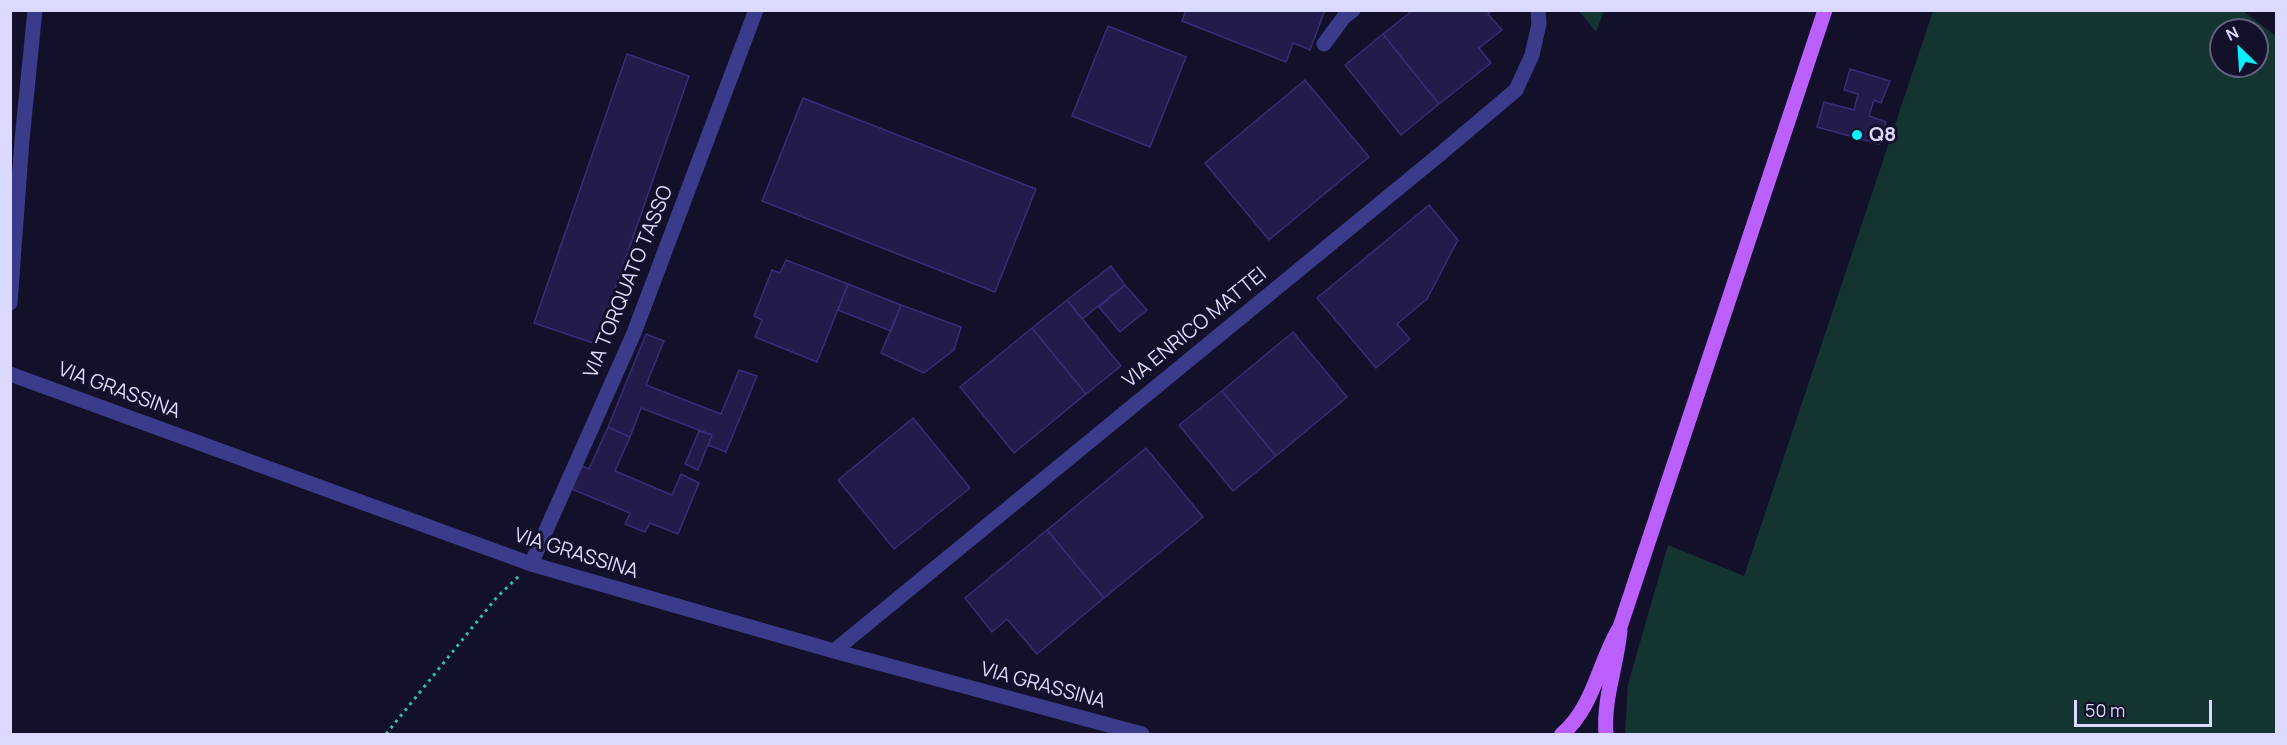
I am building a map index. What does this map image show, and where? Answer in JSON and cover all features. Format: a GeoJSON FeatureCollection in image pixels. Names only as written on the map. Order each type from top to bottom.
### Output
{"type":"FeatureCollection","features":[{"type":"Feature","properties":{"kind":"main road"},"geometry":{"type":"LineString","coordinates":[[1606,735],[1605,719],[1609,686],[1618,652],[1620,627],[1825,10]]}},
{"type":"Feature","properties":{"kind":"main road"},"geometry":{"type":"LineString","coordinates":[[1562,735],[1588,699],[1609,644],[1620,627]]}},
{"type":"Feature","properties":{"kind":"street"},"geometry":{"type":"LineString","coordinates":[[10,303],[22,140],[36,10]]}},
{"type":"Feature","properties":{"kind":"street","name":"VIA TORQUATO TASSO"},"geometry":{"type":"LineString","coordinates":[[531,564],[634,333],[756,10]]}},
{"type":"Feature","properties":{"kind":"street"},"geometry":{"type":"LineString","coordinates":[[1324,44],[1344,17],[1353,10]]}},
{"type":"Feature","properties":{"kind":"street","name":"VIA ENRICO MATTEI"},"geometry":{"type":"LineString","coordinates":[[834,651],[1516,90],[1532,55],[1539,24],[1538,10]]}},
{"type":"Feature","properties":{"kind":"street","name":"VIA GRASSINA"},"geometry":{"type":"LineString","coordinates":[[10,374],[531,564],[834,651],[1142,735]]}},
{"type":"Feature","properties":{"kind":"path"},"geometry":{"type":"LineString","coordinates":[[386,735],[496,597],[531,564]]}},
{"type":"Feature","properties":{"kind":"green space"},"geometry":{"type":"Polygon","coordinates":[[[1579,11],[1604,11],[1596,32],[1579,11]]]}},
{"type":"Feature","properties":{"kind":"green space"},"geometry":{"type":"Polygon","coordinates":[[[1933,11],[2243,11],[2252,18],[2209,18],[2209,78],[2269,78],[2269,31],[2276,36],[2276,734],[1625,734],[1628,684],[1668,545],[1744,576],[1933,11]]]}},
{"type":"Feature","properties":{"kind":"building"},"geometry":{"type":"Polygon","coordinates":[[[1186,10],[1325,10],[1310,50],[1293,43],[1286,62],[1182,21],[1186,10]]]}},
{"type":"Feature","properties":{"kind":"building"},"geometry":{"type":"Polygon","coordinates":[[[1413,10],[1492,10],[1488,14],[1502,30],[1479,48],[1491,63],[1439,104],[1383,34],[1413,10]]]}},
{"type":"Feature","properties":{"kind":"building"},"geometry":{"type":"Polygon","coordinates":[[[1108,26],[1186,57],[1150,147],[1072,116],[1108,26]]]}},
{"type":"Feature","properties":{"kind":"building"},"geometry":{"type":"Polygon","coordinates":[[[1383,34],[1439,104],[1401,135],[1345,65],[1383,34]]]}},
{"type":"Feature","properties":{"kind":"building"},"geometry":{"type":"Polygon","coordinates":[[[627,54],[689,76],[596,344],[534,323],[627,54]]]}},
{"type":"Feature","properties":{"kind":"building"},"geometry":{"type":"Polygon","coordinates":[[[1850,69],[1890,81],[1881,103],[1874,100],[1869,116],[1886,122],[1879,144],[1817,127],[1824,102],[1854,110],[1858,94],[1844,90],[1850,69]]]}},
{"type":"Feature","properties":{"kind":"building"},"geometry":{"type":"Polygon","coordinates":[[[1305,80],[1369,157],[1269,240],[1205,163],[1305,80]]]}},
{"type":"Feature","properties":{"kind":"building"},"geometry":{"type":"Polygon","coordinates":[[[803,98],[1036,189],[995,292],[762,201],[803,98]]]}},
{"type":"Feature","properties":{"kind":"building"},"geometry":{"type":"Polygon","coordinates":[[[1429,205],[1458,240],[1427,299],[1397,324],[1410,339],[1376,368],[1317,298],[1429,205]]]}},
{"type":"Feature","properties":{"kind":"building"},"geometry":{"type":"Polygon","coordinates":[[[786,260],[848,284],[817,362],[755,337],[762,320],[754,316],[772,270],[780,273],[786,260]]]}},
{"type":"Feature","properties":{"kind":"building"},"geometry":{"type":"Polygon","coordinates":[[[1111,266],[1125,285],[1082,319],[1067,300],[1111,266]]]}},
{"type":"Feature","properties":{"kind":"building"},"geometry":{"type":"Polygon","coordinates":[[[848,284],[901,305],[891,331],[838,310],[848,284]]]}},
{"type":"Feature","properties":{"kind":"building"},"geometry":{"type":"Polygon","coordinates":[[[1125,285],[1147,310],[1120,332],[1099,307],[1125,285]]]}},
{"type":"Feature","properties":{"kind":"building"},"geometry":{"type":"Polygon","coordinates":[[[1067,300],[1121,366],[1086,394],[1032,328],[1067,300]]]}},
{"type":"Feature","properties":{"kind":"building"},"geometry":{"type":"Polygon","coordinates":[[[901,305],[961,327],[954,350],[924,373],[881,353],[901,305]]]}},
{"type":"Feature","properties":{"kind":"building"},"geometry":{"type":"Polygon","coordinates":[[[1032,328],[1086,394],[1014,453],[960,387],[1032,328]]]}},
{"type":"Feature","properties":{"kind":"building"},"geometry":{"type":"Polygon","coordinates":[[[1293,332],[1347,397],[1276,456],[1222,391],[1293,332]]]}},
{"type":"Feature","properties":{"kind":"building"},"geometry":{"type":"Polygon","coordinates":[[[646,334],[664,341],[646,385],[721,414],[739,370],[757,376],[726,452],[708,445],[712,435],[641,408],[630,437],[608,427],[646,334]]]}},
{"type":"Feature","properties":{"kind":"building"},"geometry":{"type":"Polygon","coordinates":[[[1222,391],[1276,456],[1233,491],[1179,425],[1222,391]]]}},
{"type":"Feature","properties":{"kind":"building"},"geometry":{"type":"Polygon","coordinates":[[[913,418],[970,488],[894,549],[838,480],[913,418]]]}},
{"type":"Feature","properties":{"kind":"building"},"geometry":{"type":"Polygon","coordinates":[[[608,427],[630,437],[615,471],[672,495],[681,474],[699,483],[678,534],[650,523],[645,532],[625,524],[630,513],[569,488],[580,465],[589,469],[608,427]]]}},
{"type":"Feature","properties":{"kind":"building"},"geometry":{"type":"Polygon","coordinates":[[[699,431],[712,435],[698,470],[685,464],[699,431]]]}},
{"type":"Feature","properties":{"kind":"building"},"geometry":{"type":"Polygon","coordinates":[[[1146,448],[1203,517],[1104,598],[1047,530],[1146,448]]]}},
{"type":"Feature","properties":{"kind":"building"},"geometry":{"type":"Polygon","coordinates":[[[1047,530],[1104,598],[1037,654],[1007,619],[992,632],[965,598],[1047,530]]]}},
{"type":"Feature","properties":{"kind":"place","name":"Q8"},"geometry":{"type":"Point","coordinates":[1857,135]}}]}
